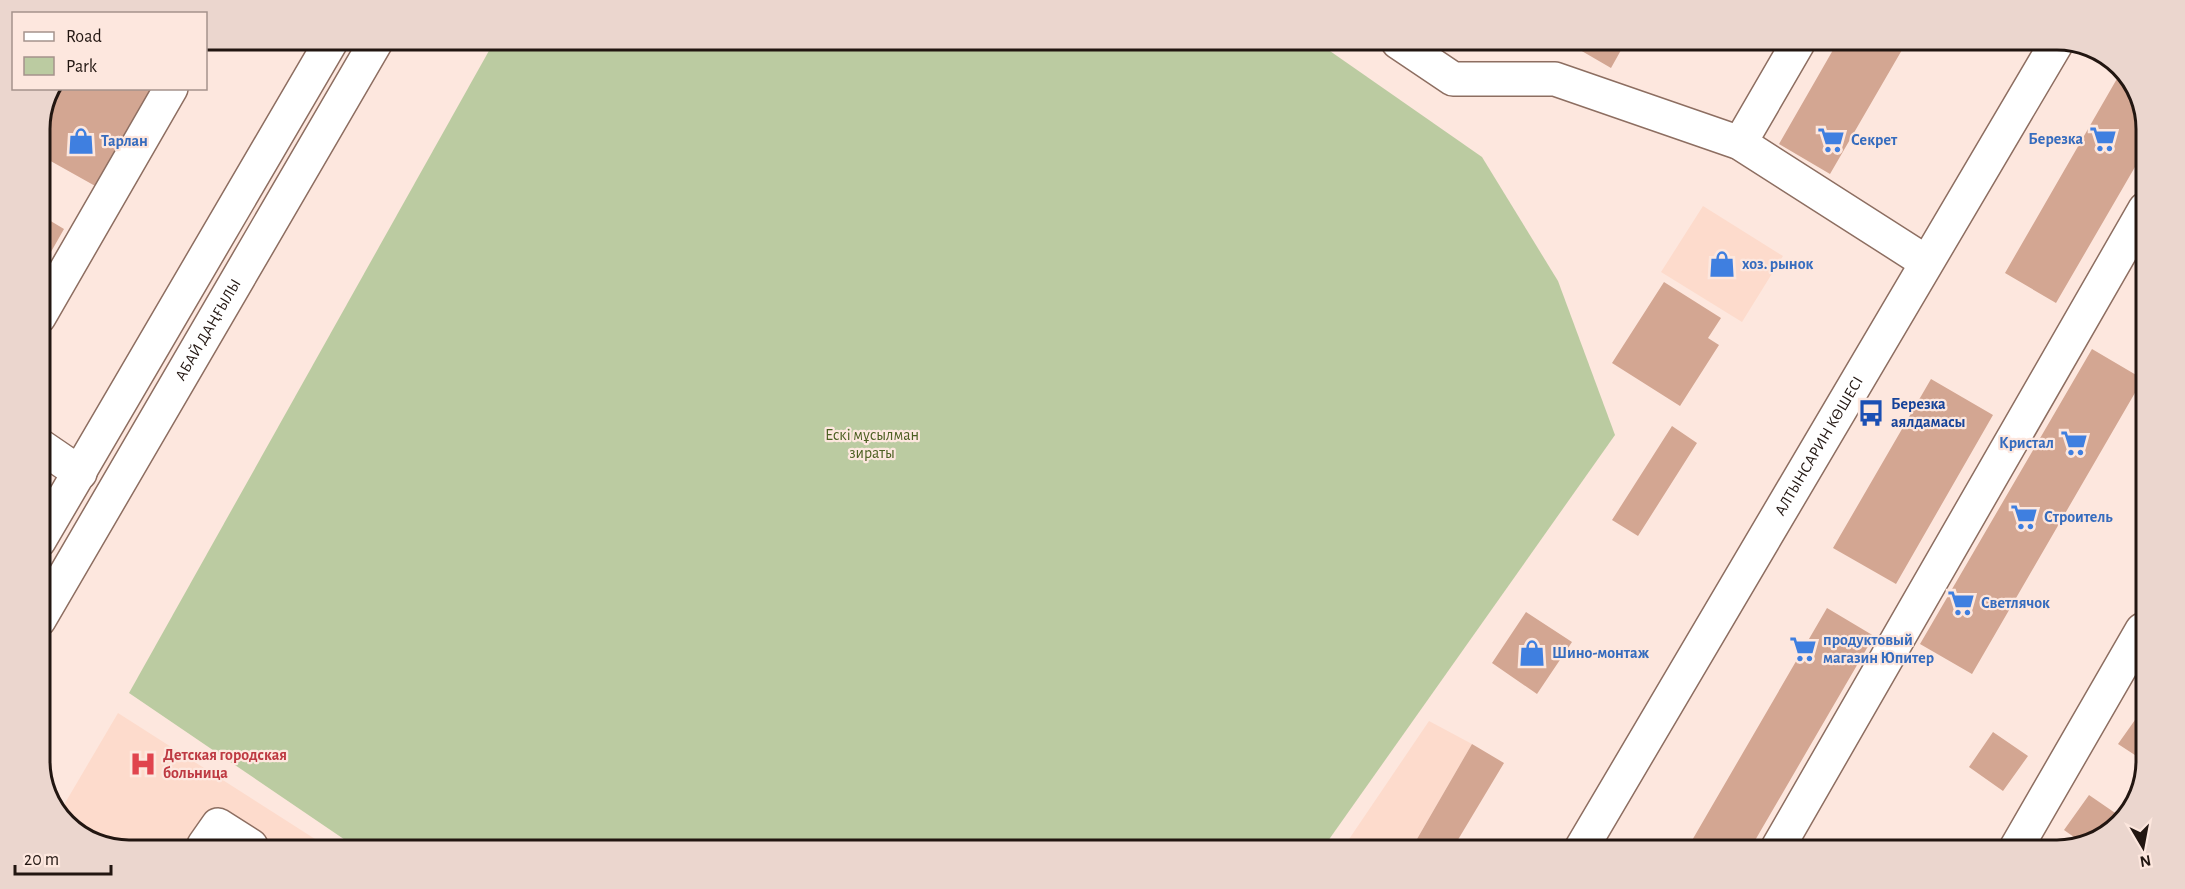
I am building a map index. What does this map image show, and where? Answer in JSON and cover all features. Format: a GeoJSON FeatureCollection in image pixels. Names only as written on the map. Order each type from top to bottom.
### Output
{"type":"FeatureCollection","features":[{"type":"Feature","properties":{"kind":"main road"},"geometry":{"type":"LineString","coordinates":[[50,523],[326,49]]}},
{"type":"Feature","properties":{"kind":"main road","name":"АБАЙ ДАҢҒЫЛЫ"},"geometry":{"type":"LineString","coordinates":[[50,602],[372,49]]}},
{"type":"Feature","properties":{"kind":"main road"},"geometry":{"type":"LineString","coordinates":[[1408,49],[1453,79],[1555,79],[1740,143],[1926,262]]}},
{"type":"Feature","properties":{"kind":"main road"},"geometry":{"type":"LineString","coordinates":[[1740,143],[1795,49]]}},
{"type":"Feature","properties":{"kind":"main road","name":"АЛТЫНСАРИН КӨШЕСІ"},"geometry":{"type":"LineString","coordinates":[[1586,840],[2053,49]]}},
{"type":"Feature","properties":{"kind":"main road"},"geometry":{"type":"LineString","coordinates":[[49,299],[170,90]]}},
{"type":"Feature","properties":{"kind":"main road"},"geometry":{"type":"LineString","coordinates":[[1782,840],[2135,226]]}},
{"type":"Feature","properties":{"kind":"main road"},"geometry":{"type":"LineString","coordinates":[[50,452],[80,472]]}},
{"type":"Feature","properties":{"kind":"main road"},"geometry":{"type":"LineString","coordinates":[[2021,840],[2136,641]]}},
{"type":"Feature","properties":{"kind":"main road"},"geometry":{"type":"LineString","coordinates":[[208,840],[218,825],[242,840]]}},
{"type":"Feature","properties":{"kind":"shaded area","name":"хоз. рынок"},"geometry":{"type":"Polygon","coordinates":[[[1703,206],[1783,256],[1742,322],[1661,272],[1703,206]]]}},
{"type":"Feature","properties":{"kind":"shaded area","name":"Детская городская больница"},"geometry":{"type":"Polygon","coordinates":[[[118,713],[317,840],[128,840],[113,838],[89,829],[64,805],[118,713]]]}},
{"type":"Feature","properties":{"kind":"shaded area"},"geometry":{"type":"Polygon","coordinates":[[[1429,721],[1472,744],[1417,839],[1419,840],[1348,840],[1429,721]]]}},
{"type":"Feature","properties":{"kind":"green space","name":"Ескі мұсылман зираты"},"geometry":{"type":"Polygon","coordinates":[[[490,49],[1327,49],[1482,157],[1558,281],[1615,435],[1329,840],[345,840],[129,693],[490,49]]]}},
{"type":"Feature","properties":{"kind":"building"},"geometry":{"type":"Polygon","coordinates":[[[1578,49],[1622,49],[1611,68],[1578,49]]]}},
{"type":"Feature","properties":{"kind":"building"},"geometry":{"type":"Polygon","coordinates":[[[1834,49],[1903,49],[1830,174],[1779,144],[1834,49]]]}},
{"type":"Feature","properties":{"kind":"building"},"geometry":{"type":"Polygon","coordinates":[[[2117,78],[2125,89],[2133,108],[2135,167],[2056,303],[2005,273],[2117,78]]]}},
{"type":"Feature","properties":{"kind":"building","name":"Тарлан"},"geometry":{"type":"Polygon","coordinates":[[[60,90],[152,90],[97,187],[49,160],[51,113],[60,90]]]}},
{"type":"Feature","properties":{"kind":"building"},"geometry":{"type":"Polygon","coordinates":[[[49,220],[64,229],[49,255],[49,220]]]}},
{"type":"Feature","properties":{"kind":"building"},"geometry":{"type":"Polygon","coordinates":[[[1664,282],[1721,318],[1708,338],[1719,345],[1680,406],[1612,363],[1664,282]]]}},
{"type":"Feature","properties":{"kind":"building"},"geometry":{"type":"Polygon","coordinates":[[[2092,349],[2135,375],[2135,392],[1972,674],[1920,644],[2092,349]]]}},
{"type":"Feature","properties":{"kind":"building"},"geometry":{"type":"Polygon","coordinates":[[[1931,379],[1993,415],[1896,584],[1833,548],[1931,379]]]}},
{"type":"Feature","properties":{"kind":"building"},"geometry":{"type":"Polygon","coordinates":[[[1672,426],[1697,443],[1638,536],[1612,520],[1672,426]]]}},
{"type":"Feature","properties":{"kind":"building"},"geometry":{"type":"Polygon","coordinates":[[[1827,608],[1874,636],[1755,840],[1692,840],[1827,608]]]}},
{"type":"Feature","properties":{"kind":"building","name":"Шино-монтаж"},"geometry":{"type":"Polygon","coordinates":[[[1526,612],[1572,642],[1537,694],[1492,663],[1526,612]]]}},
{"type":"Feature","properties":{"kind":"building"},"geometry":{"type":"Polygon","coordinates":[[[2136,719],[2136,756],[2118,744],[2136,719]]]}},
{"type":"Feature","properties":{"kind":"building"},"geometry":{"type":"Polygon","coordinates":[[[1993,732],[2028,756],[2003,791],[1969,767],[1993,732]]]}},
{"type":"Feature","properties":{"kind":"building"},"geometry":{"type":"Polygon","coordinates":[[[1472,744],[1504,763],[1458,840],[1417,839],[1472,744]]]}},
{"type":"Feature","properties":{"kind":"building"},"geometry":{"type":"Polygon","coordinates":[[[2089,795],[2116,813],[2105,823],[2074,837],[2064,830],[2089,795]]]}},
{"type":"Feature","properties":{"kind":"place","name":"Березка"},"geometry":{"type":"Point","coordinates":[2103,139]}},
{"type":"Feature","properties":{"kind":"place","name":"Секрет"},"geometry":{"type":"Point","coordinates":[1831,140]}},
{"type":"Feature","properties":{"kind":"place","name":"Тарлан"},"geometry":{"type":"Point","coordinates":[81,141]}},
{"type":"Feature","properties":{"kind":"place","name":"хоз. рынок"},"geometry":{"type":"Point","coordinates":[1722,264]}},
{"type":"Feature","properties":{"kind":"place","name":"Березка аялдамасы"},"geometry":{"type":"Point","coordinates":[1871,413]}},
{"type":"Feature","properties":{"kind":"place","name":"Кристал"},"geometry":{"type":"Point","coordinates":[2074,443]}},
{"type":"Feature","properties":{"kind":"place","name":"Строитель"},"geometry":{"type":"Point","coordinates":[2024,517]}},
{"type":"Feature","properties":{"kind":"place","name":"Светлячок"},"geometry":{"type":"Point","coordinates":[1961,603]}},
{"type":"Feature","properties":{"kind":"place","name":"продуктовый магазин Юпитер"},"geometry":{"type":"Point","coordinates":[1803,649]}},
{"type":"Feature","properties":{"kind":"place","name":"Шино-монтаж"},"geometry":{"type":"Point","coordinates":[1532,653]}},
{"type":"Feature","properties":{"kind":"place","name":"Детская городская больница"},"geometry":{"type":"Point","coordinates":[143,764]}}]}
